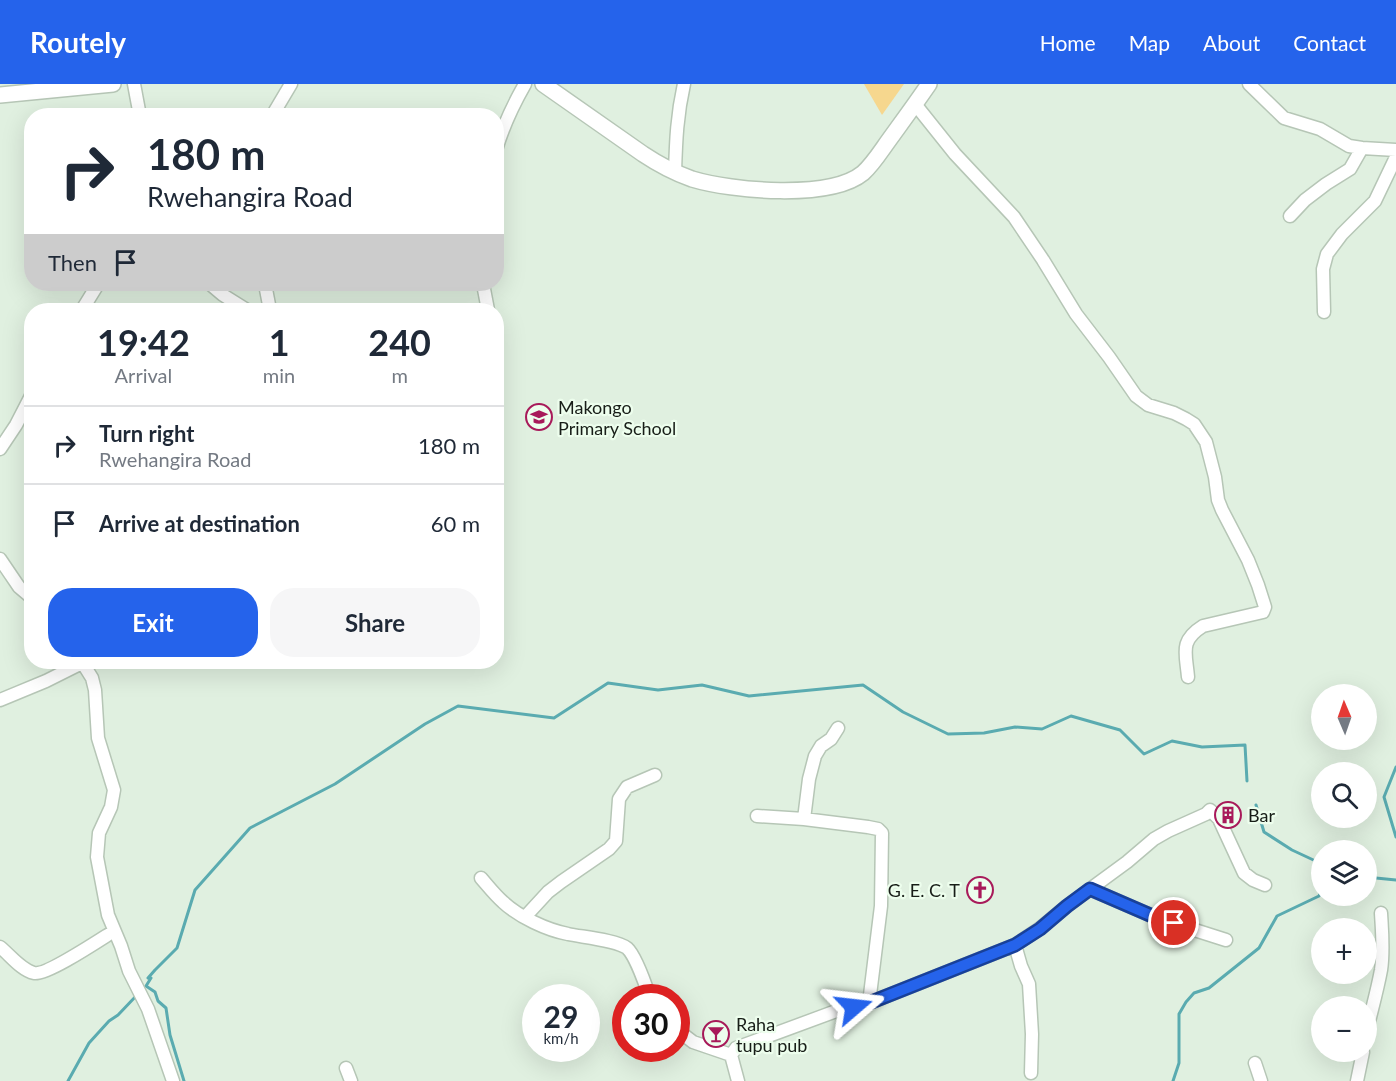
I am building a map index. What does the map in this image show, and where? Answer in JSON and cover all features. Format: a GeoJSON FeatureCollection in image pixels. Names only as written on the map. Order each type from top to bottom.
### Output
{"type":"FeatureCollection","features":[{"type":"Feature","properties":{"kind":"street"},"geometry":{"type":"LineString","coordinates":[[0,95],[113,84]]}},
{"type":"Feature","properties":{"kind":"street"},"geometry":{"type":"LineString","coordinates":[[134,84],[137,108]]}},
{"type":"Feature","properties":{"kind":"street"},"geometry":{"type":"LineString","coordinates":[[278,108],[291,84]]}},
{"type":"Feature","properties":{"kind":"street"},"geometry":{"type":"LineString","coordinates":[[504,128],[525,84]]}},
{"type":"Feature","properties":{"kind":"street"},"geometry":{"type":"LineString","coordinates":[[543,84],[658,164],[693,179],[765,191],[828,188],[849,182],[875,159],[929,84]]}},
{"type":"Feature","properties":{"kind":"street"},"geometry":{"type":"LineString","coordinates":[[675,172],[678,111],[684,84]]}},
{"type":"Feature","properties":{"kind":"street"},"geometry":{"type":"LineString","coordinates":[[1249,84],[1284,118],[1320,129],[1349,146],[1396,150]]}},
{"type":"Feature","properties":{"kind":"street"},"geometry":{"type":"LineString","coordinates":[[915,104],[955,154],[1014,217],[1044,260],[1076,314],[1136,396],[1148,405],[1174,413],[1194,424],[1206,442],[1221,510],[1248,560],[1265,607],[1263,612],[1203,626],[1194,632],[1187,640],[1188,677]]}},
{"type":"Feature","properties":{"kind":"street"},"geometry":{"type":"LineString","coordinates":[[1290,216],[1326,184],[1350,169],[1362,148]]}},
{"type":"Feature","properties":{"kind":"street"},"geometry":{"type":"LineString","coordinates":[[1324,312],[1323,269],[1327,254],[1342,234],[1375,201],[1396,157]]}},
{"type":"Feature","properties":{"kind":"street"},"geometry":{"type":"LineString","coordinates":[[218,291],[236,303]]}},
{"type":"Feature","properties":{"kind":"street"},"geometry":{"type":"LineString","coordinates":[[0,449],[24,410]]}},
{"type":"Feature","properties":{"kind":"street"},"geometry":{"type":"LineString","coordinates":[[0,559],[24,591]]}},
{"type":"Feature","properties":{"kind":"street"},"geometry":{"type":"LineString","coordinates":[[0,700],[69,669]]}},
{"type":"Feature","properties":{"kind":"street"},"geometry":{"type":"LineString","coordinates":[[86,669],[95,690],[98,738],[114,790],[111,807],[99,833],[97,857],[108,915],[129,971],[148,1009],[173,1081]]}},
{"type":"Feature","properties":{"kind":"street"},"geometry":{"type":"LineString","coordinates":[[804,819],[809,779],[815,756],[821,746],[831,740],[838,728]]}},
{"type":"Feature","properties":{"kind":"street"},"geometry":{"type":"LineString","coordinates":[[525,917],[555,887],[609,849],[616,841],[619,799],[627,787],[655,775]]}},
{"type":"Feature","properties":{"kind":"street"},"geometry":{"type":"LineString","coordinates":[[731,1055],[736,1048],[746,1044],[839,1010],[869,1003],[1015,945],[1040,929],[1154,839],[1210,810],[1219,819],[1245,873],[1253,880],[1265,885]]}},
{"type":"Feature","properties":{"kind":"street"},"geometry":{"type":"LineString","coordinates":[[757,816],[868,827],[878,829],[882,833],[881,906],[869,1003]]}},
{"type":"Feature","properties":{"kind":"street"},"geometry":{"type":"LineString","coordinates":[[481,878],[510,908],[550,929],[627,948],[644,984]]}},
{"type":"Feature","properties":{"kind":"street"},"geometry":{"type":"LineString","coordinates":[[1090,889],[1157,918],[1226,940]]}},
{"type":"Feature","properties":{"kind":"street"},"geometry":{"type":"LineString","coordinates":[[1376,996],[1381,968],[1381,913]]}},
{"type":"Feature","properties":{"kind":"street"},"geometry":{"type":"LineString","coordinates":[[0,947],[25,969],[39,974],[114,931]]}},
{"type":"Feature","properties":{"kind":"street"},"geometry":{"type":"LineString","coordinates":[[1015,945],[1029,984],[1032,1034],[1031,1073]]}},
{"type":"Feature","properties":{"kind":"street"},"geometry":{"type":"LineString","coordinates":[[690,1040],[731,1055]]}},
{"type":"Feature","properties":{"kind":"street"},"geometry":{"type":"LineString","coordinates":[[731,1055],[738,1081]]}},
{"type":"Feature","properties":{"kind":"street"},"geometry":{"type":"LineString","coordinates":[[1357,1081],[1361,1062]]}},
{"type":"Feature","properties":{"kind":"street"},"geometry":{"type":"LineString","coordinates":[[1255,1063],[1260,1081]]}},
{"type":"Feature","properties":{"kind":"street"},"geometry":{"type":"LineString","coordinates":[[346,1068],[351,1081]]}},
{"type":"Feature","properties":{"kind":"shaded area"},"geometry":{"type":"Polygon","coordinates":[[[864,84],[904,84],[882,115],[864,84]]]}},
{"type":"Feature","properties":{"kind":"waterway"},"geometry":{"type":"LineString","coordinates":[[148,978],[177,948],[195,890],[250,828],[335,784],[425,724],[458,706],[554,718],[608,683],[658,690],[702,685],[749,696],[863,685],[903,712],[948,734],[984,733],[1015,727],[1042,729],[1071,716],[1120,730],[1144,754],[1172,741],[1202,747],[1245,745],[1247,781]]}},
{"type":"Feature","properties":{"kind":"waterway"},"geometry":{"type":"LineString","coordinates":[[1396,767],[1384,797],[1396,837]]}},
{"type":"Feature","properties":{"kind":"waterway"},"geometry":{"type":"LineString","coordinates":[[1256,805],[1264,832],[1311,859]]}},
{"type":"Feature","properties":{"kind":"waterway"},"geometry":{"type":"LineString","coordinates":[[1377,878],[1396,880]]}},
{"type":"Feature","properties":{"kind":"waterway"},"geometry":{"type":"LineString","coordinates":[[1173,1081],[1179,1063],[1179,1014],[1186,1002],[1194,993],[1209,988],[1259,948],[1277,916],[1311,900]]}},
{"type":"Feature","properties":{"kind":"waterway"},"geometry":{"type":"LineString","coordinates":[[151,978],[146,986],[155,992],[158,1001],[166,1008],[170,1035],[184,1081]]}},
{"type":"Feature","properties":{"kind":"waterway"},"geometry":{"type":"LineString","coordinates":[[68,1081],[89,1043],[137,995]]}},
{"type":"Feature","properties":{"kind":"place","name":"Makongo Primary School"},"geometry":{"type":"Point","coordinates":[539,417]}},
{"type":"Feature","properties":{"kind":"place","name":"Bar"},"geometry":{"type":"Point","coordinates":[1228,815]}},
{"type":"Feature","properties":{"kind":"place","name":"G. E. C. T"},"geometry":{"type":"Point","coordinates":[980,890]}},
{"type":"Feature","properties":{"kind":"place","name":"Raha tupu pub"},"geometry":{"type":"Point","coordinates":[716,1034]}},
{"type":"Feature","properties":{"kind":"route"},"geometry":{"type":"LineString","coordinates":[[854,1007],[1015,945],[1040,929],[1090,889],[1174,923]]}}]}
